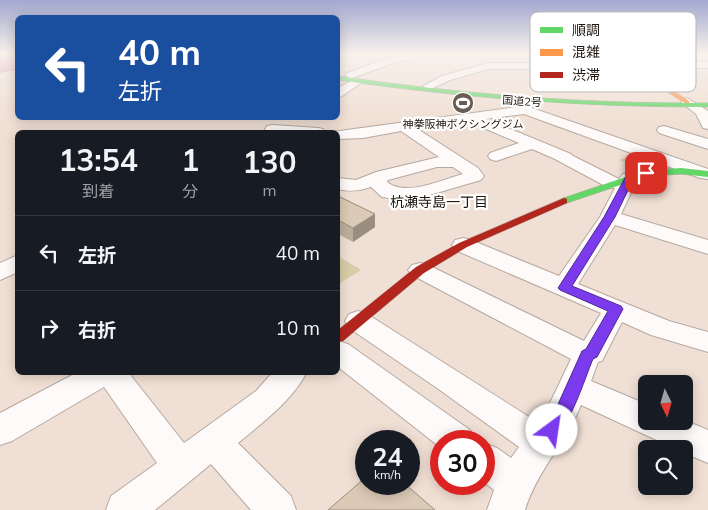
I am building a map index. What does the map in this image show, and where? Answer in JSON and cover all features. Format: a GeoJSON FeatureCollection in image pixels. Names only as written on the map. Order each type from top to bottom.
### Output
{"type":"FeatureCollection","features":[{"type":"Feature","properties":{"kind":"main road","name":"国道2号"},"geometry":{"type":"LineString","coordinates":[[340,78],[552,97],[687,102],[708,105]]}},
{"type":"Feature","properties":{"kind":"main road","name":"国道2号"},"geometry":{"type":"LineString","coordinates":[[354,78],[525,106],[629,106],[687,102],[708,98]]}},
{"type":"Feature","properties":{"kind":"main road"},"geometry":{"type":"LineString","coordinates":[[671,92],[687,102]]}},
{"type":"Feature","properties":{"kind":"main road"},"geometry":{"type":"LineString","coordinates":[[348,329],[420,270],[463,245],[569,199],[621,181],[655,173],[681,171],[707,174]]}},
{"type":"Feature","properties":{"kind":"street"},"geometry":{"type":"LineString","coordinates":[[340,91],[354,78]]}},
{"type":"Feature","properties":{"kind":"street"},"geometry":{"type":"LineString","coordinates":[[429,86],[447,78]]}},
{"type":"Feature","properties":{"kind":"street"},"geometry":{"type":"LineString","coordinates":[[687,102],[702,112],[708,125]]}},
{"type":"Feature","properties":{"kind":"street"},"geometry":{"type":"LineString","coordinates":[[340,135],[363,134],[525,106],[707,174]]}},
{"type":"Feature","properties":{"kind":"street"},"geometry":{"type":"LineString","coordinates":[[468,117],[621,181],[610,217],[564,288]]}},
{"type":"Feature","properties":{"kind":"street"},"geometry":{"type":"LineString","coordinates":[[271,130],[289,120]]}},
{"type":"Feature","properties":{"kind":"street"},"geometry":{"type":"LineString","coordinates":[[382,176],[377,183],[389,193],[409,195],[475,176],[403,126]]}},
{"type":"Feature","properties":{"kind":"street"},"geometry":{"type":"LineString","coordinates":[[664,130],[708,144]]}},
{"type":"Feature","properties":{"kind":"street"},"geometry":{"type":"LineString","coordinates":[[496,156],[532,144]]}},
{"type":"Feature","properties":{"kind":"street"},"geometry":{"type":"LineString","coordinates":[[340,184],[356,186],[382,176],[436,162],[457,162]]}},
{"type":"Feature","properties":{"kind":"street"},"geometry":{"type":"LineString","coordinates":[[610,217],[708,248]]}},
{"type":"Feature","properties":{"kind":"street"},"geometry":{"type":"LineString","coordinates":[[463,245],[661,328],[708,342]]}},
{"type":"Feature","properties":{"kind":"street"},"geometry":{"type":"LineString","coordinates":[[0,273],[15,264]]}},
{"type":"Feature","properties":{"kind":"street"},"geometry":{"type":"LineString","coordinates":[[420,270],[587,355]]}},
{"type":"Feature","properties":{"kind":"street"},"geometry":{"type":"LineString","coordinates":[[495,476],[510,497],[561,415],[587,355],[592,353],[616,309]]}},
{"type":"Feature","properties":{"kind":"street"},"geometry":{"type":"LineString","coordinates":[[348,329],[448,379],[542,444]]}},
{"type":"Feature","properties":{"kind":"street"},"geometry":{"type":"LineString","coordinates":[[340,353],[443,430]]}},
{"type":"Feature","properties":{"kind":"street"},"geometry":{"type":"LineString","coordinates":[[0,430],[102,375]]}},
{"type":"Feature","properties":{"kind":"street"},"geometry":{"type":"LineString","coordinates":[[110,375],[182,467]]}},
{"type":"Feature","properties":{"kind":"street"},"geometry":{"type":"LineString","coordinates":[[125,510],[267,400],[289,375]]}},
{"type":"Feature","properties":{"kind":"street"},"geometry":{"type":"LineString","coordinates":[[574,387],[638,415]]}},
{"type":"Feature","properties":{"kind":"street"},"geometry":{"type":"LineString","coordinates":[[671,430],[708,447]]}},
{"type":"Feature","properties":{"kind":"street"},"geometry":{"type":"LineString","coordinates":[[214,442],[277,510]]}},
{"type":"Feature","properties":{"kind":"shaded area"},"geometry":{"type":"Polygon","coordinates":[[[641,152],[669,167],[641,169],[619,160],[641,152]]]}},
{"type":"Feature","properties":{"kind":"shaded area"},"geometry":{"type":"Polygon","coordinates":[[[340,257],[361,270],[340,283],[340,257]]]}},
{"type":"Feature","properties":{"kind":"building"},"geometry":{"type":"Polygon","coordinates":[[[340,197],[375,214],[353,228],[340,221],[340,197]]]}},
{"type":"Feature","properties":{"kind":"building"},"geometry":{"type":"Polygon","coordinates":[[[355,487],[355,495],[418,495],[435,510],[328,510],[355,487]]]}},
{"type":"Feature","properties":{"kind":"traffic: fast"},"geometry":{"type":"LineString","coordinates":[[340,78],[430,91],[522,99],[615,104],[708,105]]}},
{"type":"Feature","properties":{"kind":"traffic: fast"},"geometry":{"type":"LineString","coordinates":[[564,201],[646,173],[681,171],[708,174]]}},
{"type":"Feature","properties":{"kind":"traffic: slow"},"geometry":{"type":"LineString","coordinates":[[671,92],[687,102]]}},
{"type":"Feature","properties":{"kind":"traffic: jam"},"geometry":{"type":"LineString","coordinates":[[340,335],[420,270],[463,245],[564,201]]}},
{"type":"Feature","properties":{"kind":"place","name":"神拳阪神ボクシングジム"},"geometry":{"type":"Point","coordinates":[463,103]}},
{"type":"Feature","properties":{"kind":"district","name":"杭瀬寺島一丁目"},"geometry":{"type":"Point","coordinates":[439,202]}},
{"type":"Feature","properties":{"kind":"route"},"geometry":{"type":"LineString","coordinates":[[552,430],[561,415],[587,355],[592,353],[616,309],[564,288],[610,217],[629,178],[646,173]]}}]}
